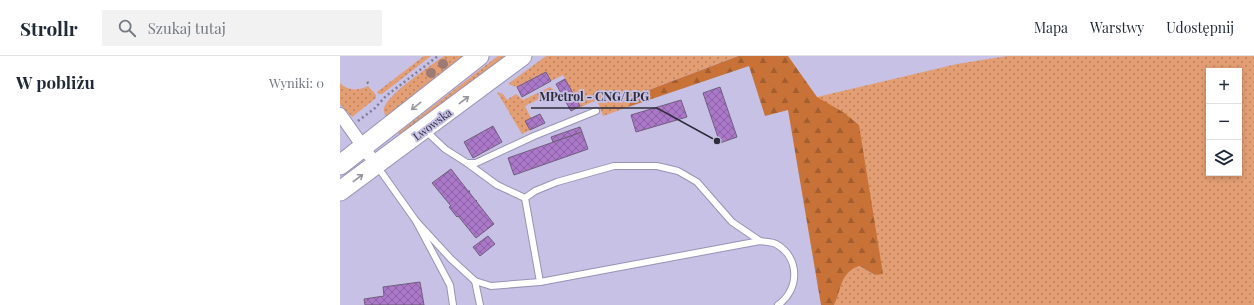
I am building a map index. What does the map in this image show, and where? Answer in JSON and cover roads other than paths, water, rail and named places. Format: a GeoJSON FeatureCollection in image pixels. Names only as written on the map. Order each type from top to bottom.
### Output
{"type":"FeatureCollection","features":[{"type":"Feature","properties":{"kind":"main road"},"geometry":{"type":"LineString","coordinates":[[340,165],[479,56]]}},
{"type":"Feature","properties":{"kind":"main road","name":"Lwowska"},"geometry":{"type":"LineString","coordinates":[[340,191],[425,130],[522,56]]}},
{"type":"Feature","properties":{"kind":"street"},"geometry":{"type":"LineString","coordinates":[[340,114],[376,164]]}},
{"type":"Feature","properties":{"kind":"lane"},"geometry":{"type":"LineString","coordinates":[[467,163],[476,163],[534,136],[596,111]]}},
{"type":"Feature","properties":{"kind":"lane"},"geometry":{"type":"LineString","coordinates":[[425,130],[445,149],[497,185],[525,198]]}},
{"type":"Feature","properties":{"kind":"lane"},"geometry":{"type":"LineString","coordinates":[[376,164],[416,221],[450,285],[453,305]]}},
{"type":"Feature","properties":{"kind":"lane"},"geometry":{"type":"LineString","coordinates":[[525,198],[535,191],[558,182],[614,166],[657,166],[678,171],[697,182],[732,222],[760,241]]}},
{"type":"Feature","properties":{"kind":"lane"},"geometry":{"type":"LineString","coordinates":[[525,198],[540,282]]}},
{"type":"Feature","properties":{"kind":"lane"},"geometry":{"type":"LineString","coordinates":[[416,221],[451,258],[476,281],[491,286],[540,282],[760,241],[776,244],[788,253],[794,266],[795,284],[785,300],[778,305]]}},
{"type":"Feature","properties":{"kind":"lane"},"geometry":{"type":"LineString","coordinates":[[476,281],[480,305]]}},
{"type":"Feature","properties":{"kind":"place","name":"MPetrol - CNG/LPG"},"geometry":{"type":"Point","coordinates":[717,141]}}]}
